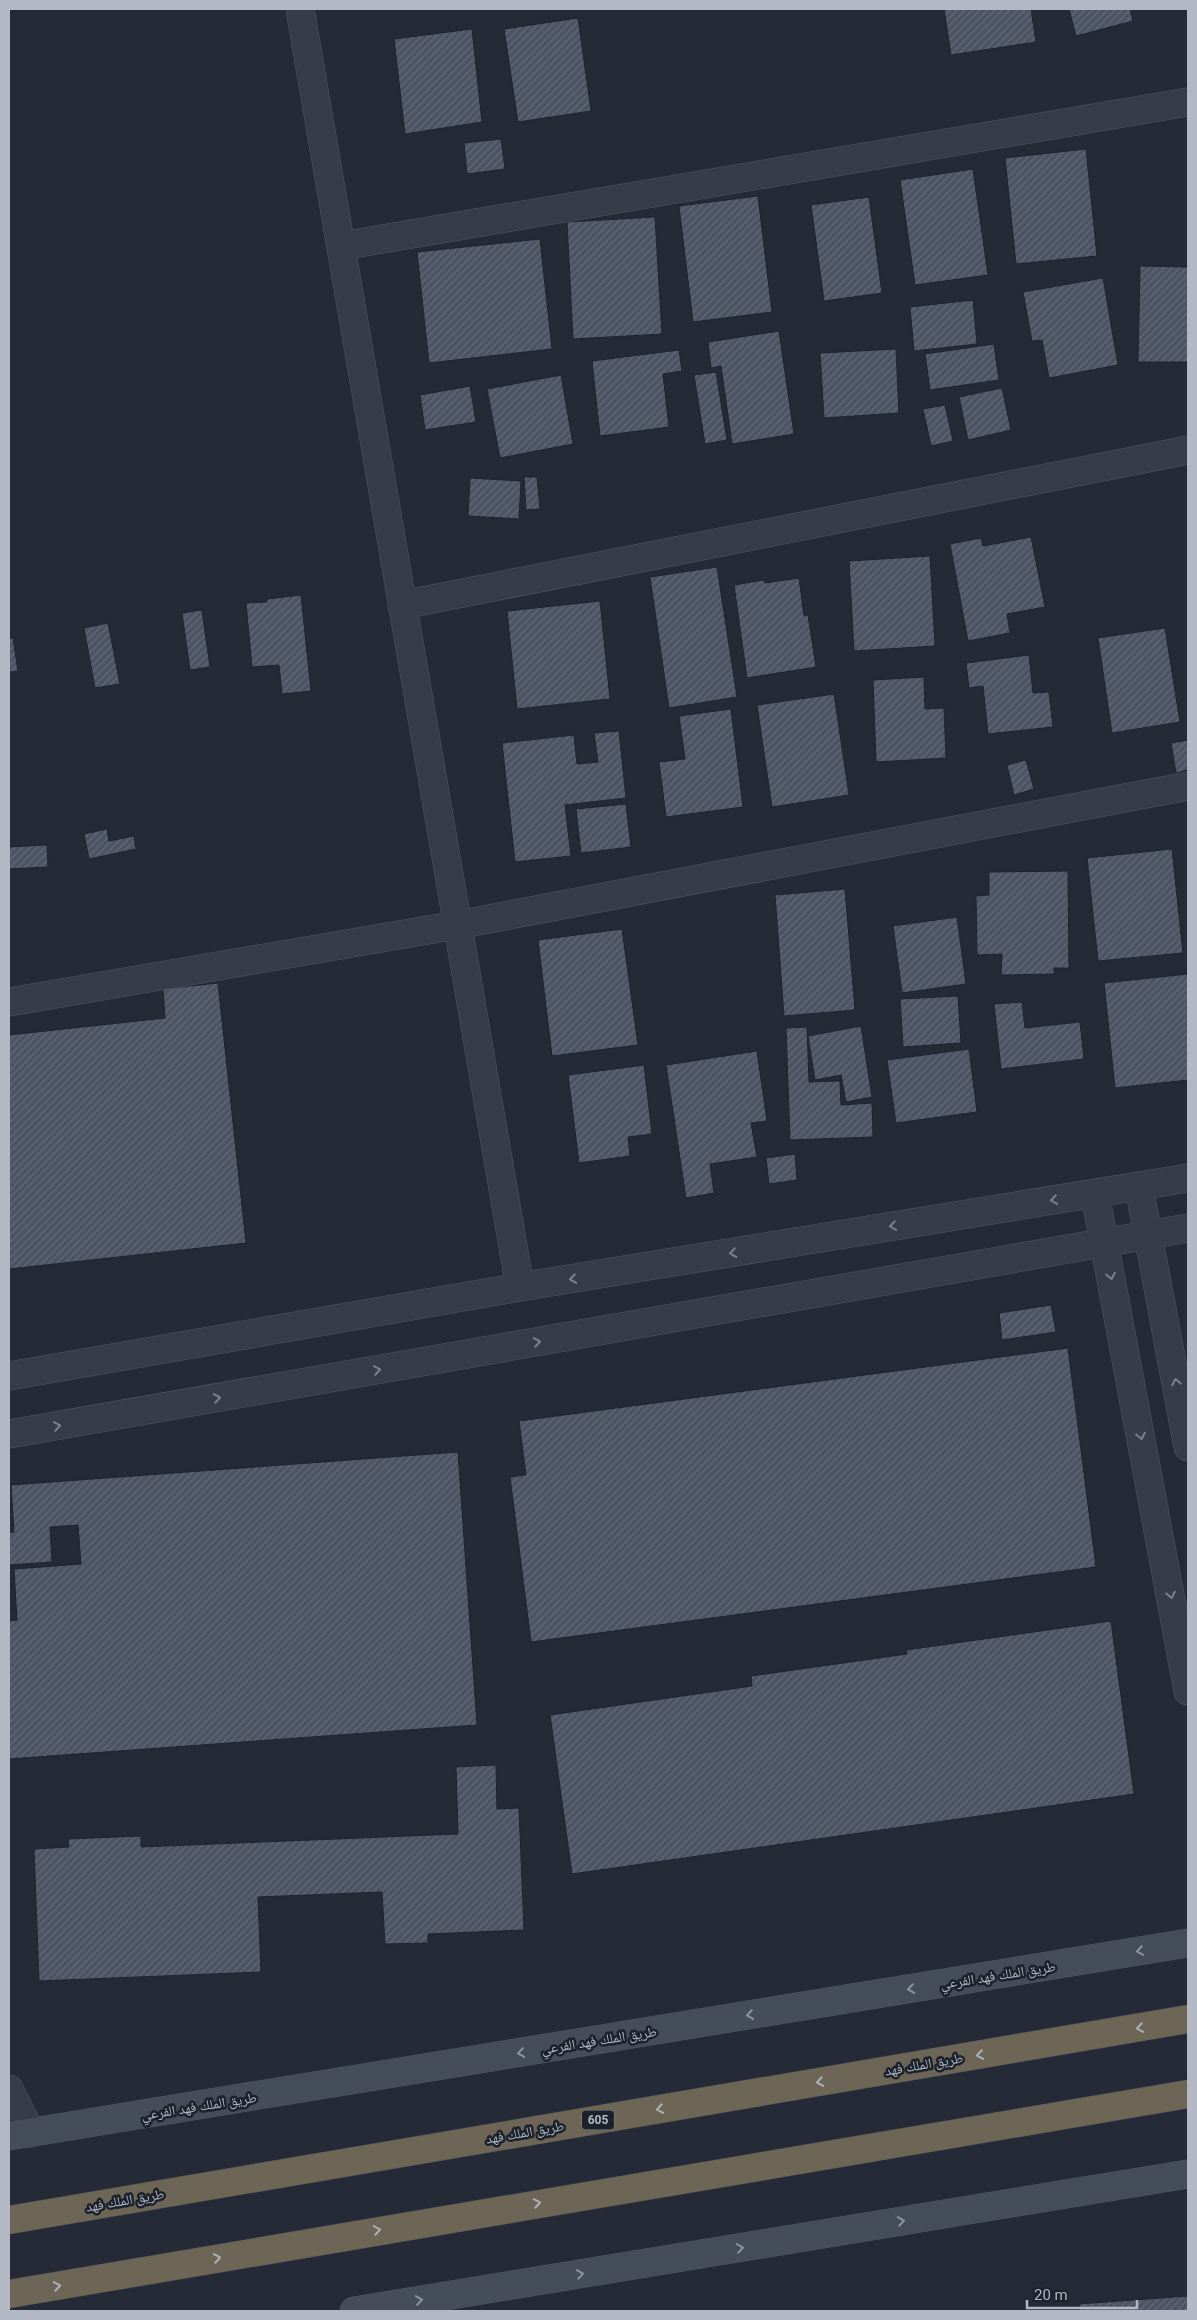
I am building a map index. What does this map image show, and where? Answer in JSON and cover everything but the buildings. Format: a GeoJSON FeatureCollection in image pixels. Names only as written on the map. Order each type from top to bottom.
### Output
{"type":"FeatureCollection","features":[{"type":"Feature","properties":{"kind":"highway","name":"طريق الملك فهد"},"geometry":{"type":"LineString","coordinates":[[9,2220],[1188,2019]]}},
{"type":"Feature","properties":{"kind":"highway"},"geometry":{"type":"LineString","coordinates":[[9,2294],[1188,2094]]}},
{"type":"Feature","properties":{"kind":"main road","name":"طريق الملك فهد الفرعي"},"geometry":{"type":"LineString","coordinates":[[20,2135],[1188,1944]]}},
{"type":"Feature","properties":{"kind":"main road"},"geometry":{"type":"LineString","coordinates":[[354,2311],[1188,2174]]}},
{"type":"Feature","properties":{"kind":"street"},"geometry":{"type":"LineString","coordinates":[[300,9],[520,1287]]}},
{"type":"Feature","properties":{"kind":"street"},"geometry":{"type":"LineString","coordinates":[[340,246],[1188,102]]}},
{"type":"Feature","properties":{"kind":"street"},"geometry":{"type":"LineString","coordinates":[[402,605],[1188,450]]}},
{"type":"Feature","properties":{"kind":"street"},"geometry":{"type":"LineString","coordinates":[[9,1002],[457,925],[1188,786]]}},
{"type":"Feature","properties":{"kind":"street"},"geometry":{"type":"LineString","coordinates":[[9,1376],[520,1287],[1188,1178]]}},
{"type":"Feature","properties":{"kind":"street"},"geometry":{"type":"LineString","coordinates":[[1139,1186],[1188,1447]]}},
{"type":"Feature","properties":{"kind":"street"},"geometry":{"type":"LineString","coordinates":[[1095,1194],[1188,1691]]}},
{"type":"Feature","properties":{"kind":"street"},"geometry":{"type":"LineString","coordinates":[[9,1434],[1188,1228]]}},
{"type":"Feature","properties":{"kind":"street"},"geometry":{"type":"LineString","coordinates":[[9,2089],[20,2135]]}}]}
